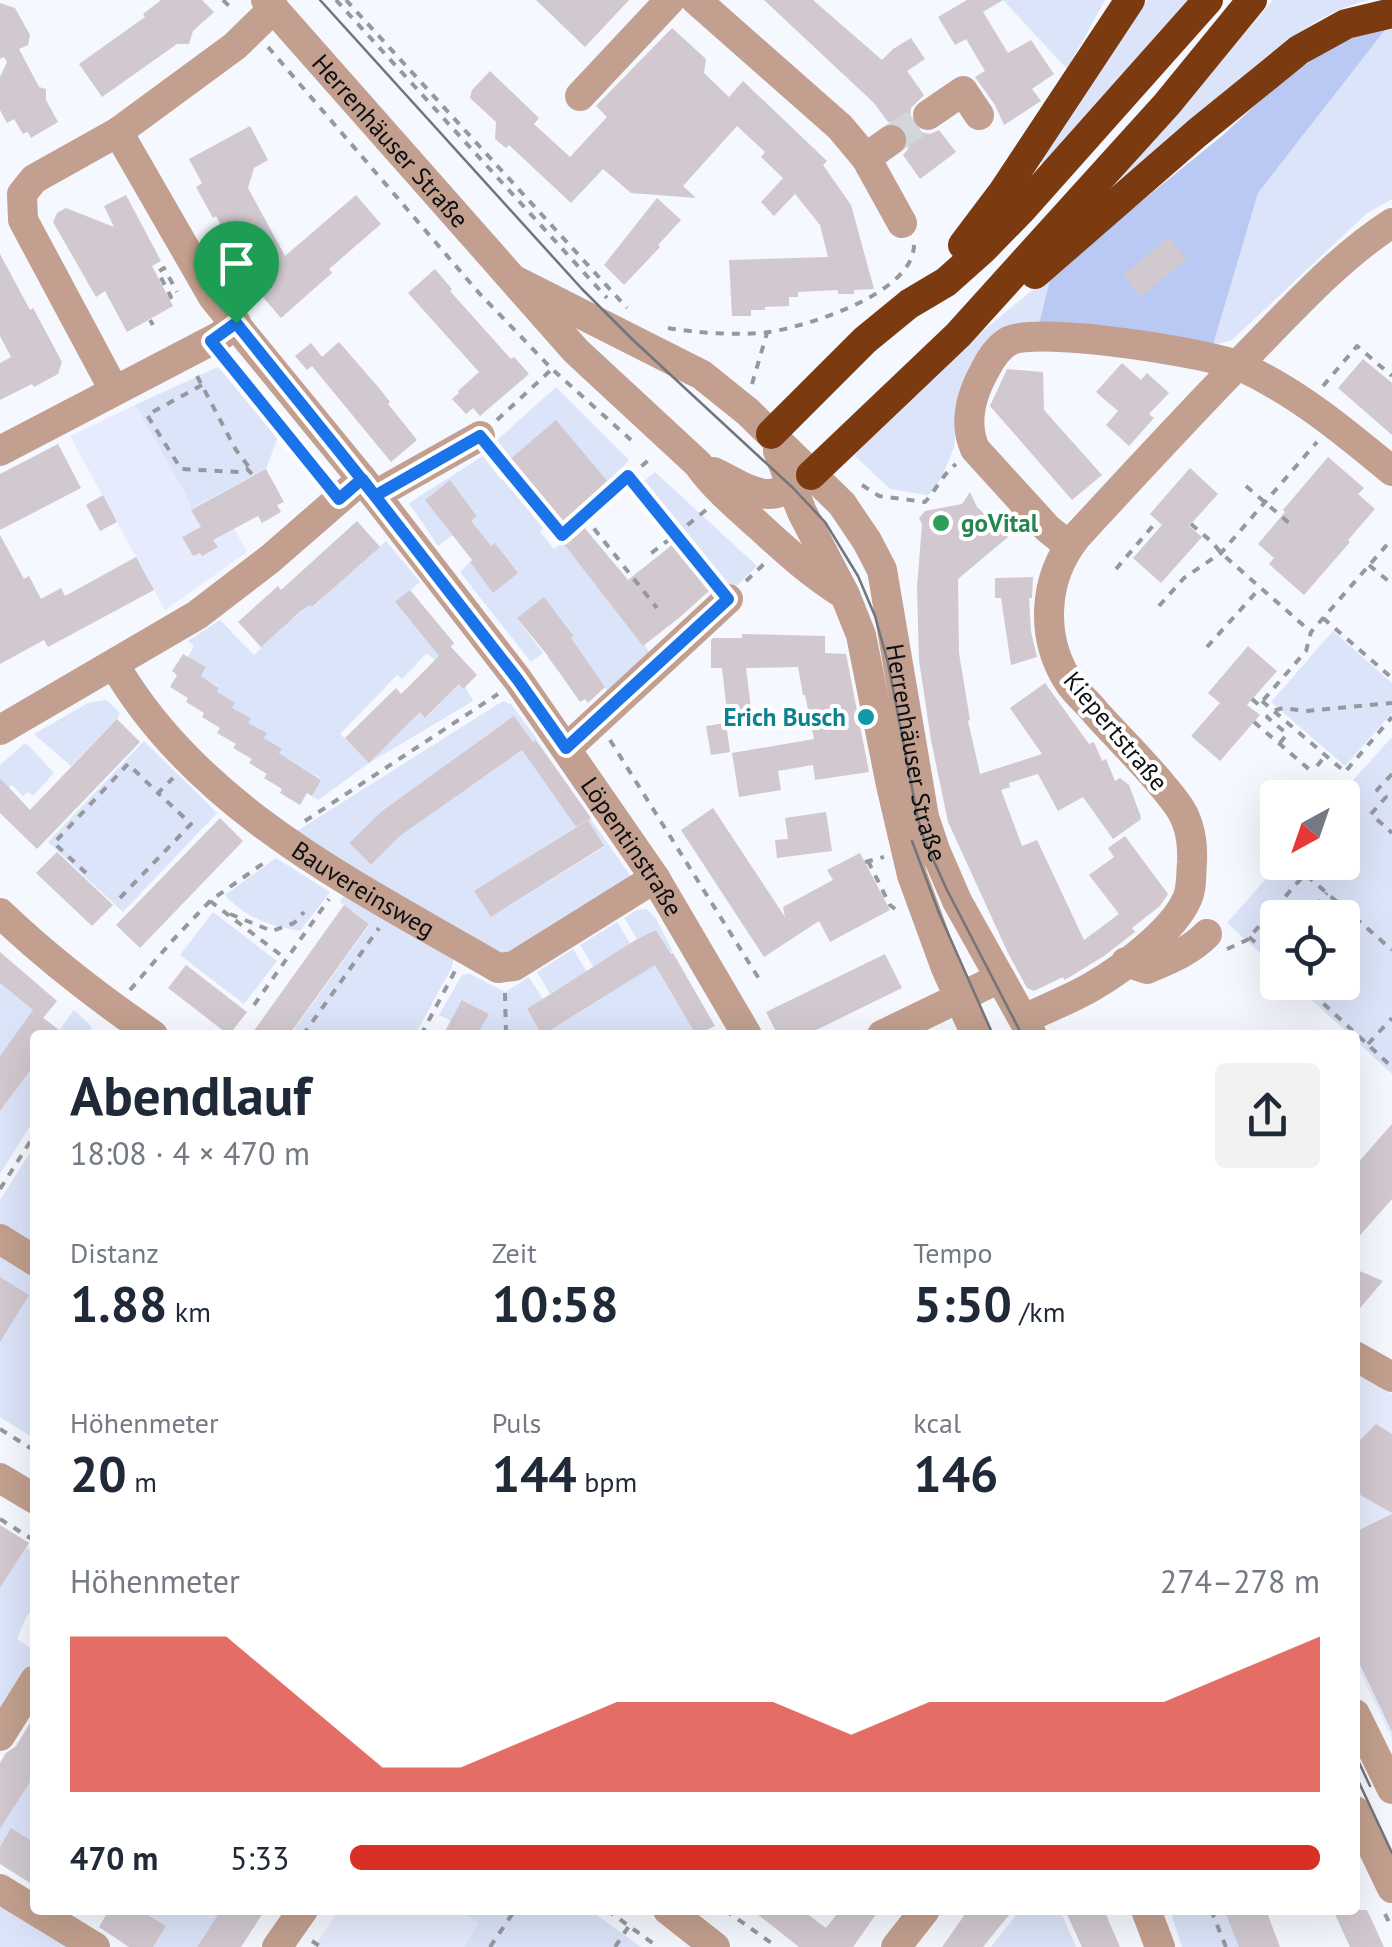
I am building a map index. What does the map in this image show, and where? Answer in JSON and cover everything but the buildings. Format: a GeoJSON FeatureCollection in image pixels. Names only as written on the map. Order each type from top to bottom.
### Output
{"type":"FeatureCollection","features":[{"type":"Feature","properties":{"kind":"highway"},"geometry":{"type":"LineString","coordinates":[[771,434],[865,340],[909,304],[970,238],[1130,0]]}},
{"type":"Feature","properties":{"kind":"highway"},"geometry":{"type":"LineString","coordinates":[[909,304],[946,282],[983,249],[1208,0]]}},
{"type":"Feature","properties":{"kind":"highway"},"geometry":{"type":"LineString","coordinates":[[958,335],[1166,104],[1252,0]]}},
{"type":"Feature","properties":{"kind":"highway"},"geometry":{"type":"LineString","coordinates":[[802,482],[958,335],[1299,50],[1346,24],[1392,13]]}},
{"type":"Feature","properties":{"kind":"street"},"geometry":{"type":"LineString","coordinates":[[580,96],[670,0]]}},
{"type":"Feature","properties":{"kind":"street"},"geometry":{"type":"LineString","coordinates":[[696,0],[840,127],[866,158],[902,223]]}},
{"type":"Feature","properties":{"kind":"street"},"geometry":{"type":"LineString","coordinates":[[114,390],[23,220],[22,194],[34,179],[118,132],[235,46],[270,4]]}},
{"type":"Feature","properties":{"kind":"street","name":"Herrenhäuser Straße"},"geometry":{"type":"LineString","coordinates":[[270,4],[576,351],[792,557],[845,595]]}},
{"type":"Feature","properties":{"kind":"street"},"geometry":{"type":"LineString","coordinates":[[928,115],[963,91],[979,115]]}},
{"type":"Feature","properties":{"kind":"street","name":"Löpentinstraße"},"geometry":{"type":"LineString","coordinates":[[118,132],[213,297],[210,339],[358,491],[518,680],[655,878],[744,1030]]}},
{"type":"Feature","properties":{"kind":"street"},"geometry":{"type":"LineString","coordinates":[[866,158],[891,140]]}},
{"type":"Feature","properties":{"kind":"street","name":"Kiepertstraße"},"geometry":{"type":"LineString","coordinates":[[1028,1027],[1094,986],[1170,925],[1188,899],[1192,858],[1191,837],[1179,806],[1071,685],[1052,646],[1047,608],[1058,568],[1069,546],[1237,365],[1312,289],[1392,223]]}},
{"type":"Feature","properties":{"kind":"street","name":"Herrenhäuser Straße"},"geometry":{"type":"LineString","coordinates":[[516,282],[702,375],[771,434],[802,482],[842,504],[853,519],[882,570],[924,818],[934,850],[957,901],[1028,1027]]}},
{"type":"Feature","properties":{"kind":"street"},"geometry":{"type":"LineString","coordinates":[[1069,546],[975,449],[969,436],[971,401],[992,357],[1010,341],[1032,337],[1125,342],[1237,365],[1307,404],[1392,471]]}},
{"type":"Feature","properties":{"kind":"street"},"geometry":{"type":"LineString","coordinates":[[0,450],[210,339]]}},
{"type":"Feature","properties":{"kind":"street"},"geometry":{"type":"LineString","coordinates":[[0,730],[196,614],[358,491],[480,436]]}},
{"type":"Feature","properties":{"kind":"street","name":"Herrenhäuser Straße"},"geometry":{"type":"LineString","coordinates":[[698,464],[761,495],[782,493],[802,482]]}},
{"type":"Feature","properties":{"kind":"street","name":"Herrenhäuser Straße"},"geometry":{"type":"LineString","coordinates":[[802,482],[802,512],[862,635],[890,785],[912,876],[974,1030]]}},
{"type":"Feature","properties":{"kind":"street"},"geometry":{"type":"LineString","coordinates":[[566,748],[728,599]]}},
{"type":"Feature","properties":{"kind":"street","name":"Bauvereinsweg"},"geometry":{"type":"LineString","coordinates":[[114,664],[159,726],[232,802],[285,841],[393,908],[498,968],[506,968]]}},
{"type":"Feature","properties":{"kind":"street"},"geometry":{"type":"LineString","coordinates":[[506,968],[655,878]]}},
{"type":"Feature","properties":{"kind":"street"},"geometry":{"type":"LineString","coordinates":[[0,913],[42,951],[146,1030]]}},
{"type":"Feature","properties":{"kind":"street"},"geometry":{"type":"LineString","coordinates":[[1126,962],[1146,969],[1174,958],[1204,938]]}},
{"type":"Feature","properties":{"kind":"street"},"geometry":{"type":"LineString","coordinates":[[892,1030],[1000,978]]}},
{"type":"Feature","properties":{"kind":"street"},"geometry":{"type":"LineString","coordinates":[[0,1239],[30,1258]]}},
{"type":"Feature","properties":{"kind":"street"},"geometry":{"type":"LineString","coordinates":[[1360,1359],[1392,1377]]}},
{"type":"Feature","properties":{"kind":"street"},"geometry":{"type":"LineString","coordinates":[[0,1478],[30,1497]]}},
{"type":"Feature","properties":{"kind":"street"},"geometry":{"type":"LineString","coordinates":[[0,1736],[30,1688]]}},
{"type":"Feature","properties":{"kind":"street"},"geometry":{"type":"LineString","coordinates":[[1360,1724],[1392,1789]]}},
{"type":"Feature","properties":{"kind":"street"},"geometry":{"type":"LineString","coordinates":[[1360,1821],[1392,1888]]}},
{"type":"Feature","properties":{"kind":"street"},"geometry":{"type":"LineString","coordinates":[[0,1889],[30,1902]]}},
{"type":"Feature","properties":{"kind":"street"},"geometry":{"type":"LineString","coordinates":[[278,1947],[300,1915]]}},
{"type":"Feature","properties":{"kind":"street"},"geometry":{"type":"LineString","coordinates":[[674,1915],[715,1947]]}},
{"type":"Feature","properties":{"kind":"street"},"geometry":{"type":"LineString","coordinates":[[896,1947],[921,1915]]}},
{"type":"Feature","properties":{"kind":"street"},"geometry":{"type":"LineString","coordinates":[[1148,1915],[1160,1947]]}},
{"type":"Feature","properties":{"kind":"street"},"geometry":{"type":"LineString","coordinates":[[71,1919],[95,1947]]}},
{"type":"Feature","properties":{"kind":"path"},"geometry":{"type":"LineString","coordinates":[[336,0],[611,302],[634,315],[346,0]]}},
{"type":"Feature","properties":{"kind":"path"},"geometry":{"type":"LineString","coordinates":[[654,325],[692,332],[766,332],[819,320],[854,306],[902,273],[914,254],[914,240],[902,223]]}},
{"type":"Feature","properties":{"kind":"path"},"geometry":{"type":"LineString","coordinates":[[168,298],[171,296],[158,272],[164,268],[177,292]]}},
{"type":"Feature","properties":{"kind":"path"},"geometry":{"type":"LineString","coordinates":[[752,384],[766,332]]}},
{"type":"Feature","properties":{"kind":"path"},"geometry":{"type":"LineString","coordinates":[[202,385],[147,415],[181,469],[247,469],[254,475],[236,450],[202,385],[210,339]]}},
{"type":"Feature","properties":{"kind":"path"},"geometry":{"type":"LineString","coordinates":[[210,339],[358,491]]}},
{"type":"Feature","properties":{"kind":"path"},"geometry":{"type":"LineString","coordinates":[[1307,404],[1357,346],[1392,376]]}},
{"type":"Feature","properties":{"kind":"path"},"geometry":{"type":"LineString","coordinates":[[552,370],[480,436],[562,535],[650,458]]}},
{"type":"Feature","properties":{"kind":"path"},"geometry":{"type":"LineString","coordinates":[[1159,606],[1184,578],[1221,554],[1333,423]]}},
{"type":"Feature","properties":{"kind":"path"},"geometry":{"type":"LineString","coordinates":[[861,485],[878,496],[925,502],[948,470],[975,449]]}},
{"type":"Feature","properties":{"kind":"path"},"geometry":{"type":"LineString","coordinates":[[628,476],[728,599],[768,560]]}},
{"type":"Feature","properties":{"kind":"path"},"geometry":{"type":"LineString","coordinates":[[1246,486],[1289,523],[1293,519]]}},
{"type":"Feature","properties":{"kind":"path"},"geometry":{"type":"LineString","coordinates":[[646,557],[709,508]]}},
{"type":"Feature","properties":{"kind":"path"},"geometry":{"type":"LineString","coordinates":[[584,516],[657,608]]}},
{"type":"Feature","properties":{"kind":"path"},"geometry":{"type":"LineString","coordinates":[[1116,569],[1158,521]]}},
{"type":"Feature","properties":{"kind":"path"},"geometry":{"type":"LineString","coordinates":[[1192,524],[1311,632]]}},
{"type":"Feature","properties":{"kind":"path"},"geometry":{"type":"LineString","coordinates":[[1252,699],[1259,705],[1306,650],[1311,632],[1392,539]]}},
{"type":"Feature","properties":{"kind":"path"},"geometry":{"type":"LineString","coordinates":[[1369,565],[1392,584]]}},
{"type":"Feature","properties":{"kind":"path"},"geometry":{"type":"LineString","coordinates":[[1208,647],[1260,588]]}},
{"type":"Feature","properties":{"kind":"path"},"geometry":{"type":"LineString","coordinates":[[1323,618],[1392,678]]}},
{"type":"Feature","properties":{"kind":"path"},"geometry":{"type":"LineString","coordinates":[[1262,701],[1345,772],[1392,718]]}},
{"type":"Feature","properties":{"kind":"path"},"geometry":{"type":"LineString","coordinates":[[1280,743],[1287,734],[1267,717],[1273,710],[1392,703]]}},
{"type":"Feature","properties":{"kind":"path"},"geometry":{"type":"LineString","coordinates":[[597,719],[761,982]]}},
{"type":"Feature","properties":{"kind":"path"},"geometry":{"type":"LineString","coordinates":[[1254,722],[1310,770]]}},
{"type":"Feature","properties":{"kind":"path"},"geometry":{"type":"LineString","coordinates":[[1317,766],[1325,756]]}},
{"type":"Feature","properties":{"kind":"path"},"geometry":{"type":"LineString","coordinates":[[158,793],[190,760]]}},
{"type":"Feature","properties":{"kind":"path"},"geometry":{"type":"LineString","coordinates":[[86,873],[54,843],[128,764],[191,824],[120,898]]}},
{"type":"Feature","properties":{"kind":"path"},"geometry":{"type":"LineString","coordinates":[[1392,774],[1378,790],[1386,797],[1371,814],[1392,833]]}},
{"type":"Feature","properties":{"kind":"path"},"geometry":{"type":"LineString","coordinates":[[881,858],[866,862],[890,905],[899,911]]}},
{"type":"Feature","properties":{"kind":"path"},"geometry":{"type":"LineString","coordinates":[[1204,938],[1221,952],[1249,937],[1305,874],[1392,950]]}},
{"type":"Feature","properties":{"kind":"path"},"geometry":{"type":"LineString","coordinates":[[254,1005],[344,878]]}},
{"type":"Feature","properties":{"kind":"path"},"geometry":{"type":"LineString","coordinates":[[1320,900],[1327,892]]}},
{"type":"Feature","properties":{"kind":"path"},"geometry":{"type":"LineString","coordinates":[[210,901],[286,959]]}},
{"type":"Feature","properties":{"kind":"path"},"geometry":{"type":"LineString","coordinates":[[307,1030],[393,908]]}},
{"type":"Feature","properties":{"kind":"path"},"geometry":{"type":"LineString","coordinates":[[222,910],[272,931],[294,924],[304,912]]}},
{"type":"Feature","properties":{"kind":"path"},"geometry":{"type":"LineString","coordinates":[[1249,937],[1260,947]]}},
{"type":"Feature","properties":{"kind":"path"},"geometry":{"type":"LineString","coordinates":[[424,1030],[467,950]]}},
{"type":"Feature","properties":{"kind":"path"},"geometry":{"type":"LineString","coordinates":[[506,968],[506,1030]]}},
{"type":"Feature","properties":{"kind":"path"},"geometry":{"type":"LineString","coordinates":[[1320,1000],[1353,1030]]}},
{"type":"Feature","properties":{"kind":"path"},"geometry":{"type":"LineString","coordinates":[[1368,1044],[1392,1018]]}},
{"type":"Feature","properties":{"kind":"path"},"geometry":{"type":"LineString","coordinates":[[1360,1037],[1391,1063]]}},
{"type":"Feature","properties":{"kind":"path"},"geometry":{"type":"LineString","coordinates":[[0,1189],[30,1142]]}},
{"type":"Feature","properties":{"kind":"path"},"geometry":{"type":"LineString","coordinates":[[0,1429],[30,1448]]}},
{"type":"Feature","properties":{"kind":"path"},"geometry":{"type":"LineString","coordinates":[[0,1519],[30,1537]]}},
{"type":"Feature","properties":{"kind":"path"},"geometry":{"type":"LineString","coordinates":[[490,1947],[512,1915]]}},
{"type":"Feature","properties":{"kind":"path"},"geometry":{"type":"LineString","coordinates":[[615,1915],[658,1947]]}},
{"type":"Feature","properties":{"kind":"path"},"geometry":{"type":"LineString","coordinates":[[732,1915],[776,1947]]}},
{"type":"Feature","properties":{"kind":"path"},"geometry":{"type":"LineString","coordinates":[[1213,1915],[1224,1946]]}},
{"type":"Feature","properties":{"kind":"path"},"geometry":{"type":"LineString","coordinates":[[614,1947],[629,1926]]}},
{"type":"Feature","properties":{"kind":"shaded area"},"geometry":{"type":"Polygon","coordinates":[[[1003,0],[1105,0],[1067,69],[1003,0]]]}},
{"type":"Feature","properties":{"kind":"shaded area"},"geometry":{"type":"Polygon","coordinates":[[[1147,0],[1190,0],[1044,165],[1040,162],[1147,0]]]}},
{"type":"Feature","properties":{"kind":"shaded area"},"geometry":{"type":"Polygon","coordinates":[[[1273,0],[1369,0],[1318,20],[1288,41],[1111,190],[1273,0]]]}},
{"type":"Feature","properties":{"kind":"shaded area"},"geometry":{"type":"Polygon","coordinates":[[[1392,21],[1392,199],[1366,214],[1232,340],[1213,345],[1258,193],[1392,21]]]}},
{"type":"Feature","properties":{"kind":"shaded area"},"geometry":{"type":"Polygon","coordinates":[[[1392,21],[1258,193],[1213,345],[1039,324],[1051,275],[1223,135],[1285,78],[1337,44],[1392,21]]]}},
{"type":"Feature","properties":{"kind":"shaded area"},"geometry":{"type":"Polygon","coordinates":[[[1051,275],[1039,324],[957,423],[954,447],[934,491],[927,495],[890,489],[854,455],[968,343],[1051,275]]]}},
{"type":"Feature","properties":{"kind":"shaded area"},"geometry":{"type":"Polygon","coordinates":[[[218,367],[278,437],[266,469],[191,509],[135,405],[218,367]]]}},
{"type":"Feature","properties":{"kind":"shaded area"},"geometry":{"type":"Polygon","coordinates":[[[556,387],[629,460],[609,483],[555,421],[509,461],[562,524],[559,526],[494,443],[556,387]]]}},
{"type":"Feature","properties":{"kind":"shaded area"},"geometry":{"type":"Polygon","coordinates":[[[135,405],[191,509],[216,496],[247,552],[165,610],[70,436],[135,405]]]}},
{"type":"Feature","properties":{"kind":"shaded area"},"geometry":{"type":"Polygon","coordinates":[[[483,456],[502,481],[508,476],[548,524],[540,532],[554,549],[563,543],[655,659],[613,699],[583,656],[560,673],[547,657],[574,635],[544,597],[517,618],[543,653],[531,662],[460,572],[470,562],[493,592],[518,573],[470,521],[477,515],[450,481],[426,499],[453,535],[438,546],[409,503],[483,456]]]}},
{"type":"Feature","properties":{"kind":"shaded area"},"geometry":{"type":"Polygon","coordinates":[[[655,472],[757,566],[729,593],[638,486],[655,472]]]}},
{"type":"Feature","properties":{"kind":"shaded area"},"geometry":{"type":"Polygon","coordinates":[[[386,541],[420,582],[395,603],[440,657],[436,661],[427,653],[402,679],[397,675],[340,734],[369,762],[420,712],[426,718],[459,684],[465,686],[473,701],[369,763],[318,800],[312,796],[321,779],[279,753],[281,750],[264,738],[266,733],[248,723],[250,718],[232,708],[217,692],[219,687],[201,676],[206,667],[188,657],[194,646],[188,641],[220,620],[254,655],[283,628],[281,625],[310,605],[313,607],[386,541]]]}},
{"type":"Feature","properties":{"kind":"shaded area"},"geometry":{"type":"Polygon","coordinates":[[[1333,631],[1392,683],[1392,713],[1345,766],[1271,702],[1333,631]]]}},
{"type":"Feature","properties":{"kind":"shaded area"},"geometry":{"type":"Polygon","coordinates":[[[106,700],[120,713],[117,719],[71,766],[34,734],[88,703],[106,700]]]}},
{"type":"Feature","properties":{"kind":"shaded area"},"geometry":{"type":"Polygon","coordinates":[[[503,701],[511,704],[537,739],[533,742],[514,717],[382,811],[349,843],[371,865],[400,836],[522,750],[576,827],[475,891],[491,917],[604,847],[590,818],[639,888],[507,968],[297,831],[503,701]]]}},
{"type":"Feature","properties":{"kind":"shaded area"},"geometry":{"type":"Polygon","coordinates":[[[1392,737],[1392,1074],[1360,1045],[1360,1030],[1345,1030],[1312,1000],[1360,1000],[1360,900],[1260,900],[1260,953],[1227,923],[1265,880],[1360,880],[1360,780],[1353,780],[1392,737]]]}},
{"type":"Feature","properties":{"kind":"shaded area"},"geometry":{"type":"Polygon","coordinates":[[[144,741],[217,813],[123,912],[48,842],[144,741]]]}},
{"type":"Feature","properties":{"kind":"shaded area"},"geometry":{"type":"Polygon","coordinates":[[[24,744],[54,773],[33,796],[28,792],[23,796],[0,778],[0,765],[24,744]]]}},
{"type":"Feature","properties":{"kind":"shaded area"},"geometry":{"type":"Polygon","coordinates":[[[276,858],[330,892],[300,931],[259,920],[225,895],[276,858]]]}},
{"type":"Feature","properties":{"kind":"shaded area"},"geometry":{"type":"Polygon","coordinates":[[[345,894],[449,954],[453,960],[418,1030],[294,1030],[370,924],[340,902],[345,894]]]}},
{"type":"Feature","properties":{"kind":"shaded area"},"geometry":{"type":"Polygon","coordinates":[[[646,909],[655,917],[671,954],[656,930],[637,939],[624,918],[646,909]]]}},
{"type":"Feature","properties":{"kind":"shaded area"},"geometry":{"type":"Polygon","coordinates":[[[213,912],[277,961],[244,1004],[180,955],[213,912]]]}},
{"type":"Feature","properties":{"kind":"shaded area"},"geometry":{"type":"Polygon","coordinates":[[[617,922],[631,945],[594,968],[580,945],[617,922]]]}},
{"type":"Feature","properties":{"kind":"shaded area"},"geometry":{"type":"Polygon","coordinates":[[[573,949],[587,972],[550,994],[537,972],[573,949]]]}},
{"type":"Feature","properties":{"kind":"shaded area"},"geometry":{"type":"Polygon","coordinates":[[[659,962],[658,970],[693,1030],[548,1030],[659,962]]]}},
{"type":"Feature","properties":{"kind":"shaded area"},"geometry":{"type":"Polygon","coordinates":[[[470,974],[505,992],[529,977],[543,999],[527,1010],[540,1030],[480,1030],[488,1014],[463,1000],[451,1021],[439,1015],[462,975],[470,974]]]}},
{"type":"Feature","properties":{"kind":"shaded area"},"geometry":{"type":"Polygon","coordinates":[[[0,983],[33,1010],[0,1056],[0,983]]]}},
{"type":"Feature","properties":{"kind":"shaded area"},"geometry":{"type":"Polygon","coordinates":[[[74,1010],[92,1027],[90,1030],[60,1030],[74,1010]]]}},
{"type":"Feature","properties":{"kind":"shaded area"},"geometry":{"type":"Polygon","coordinates":[[[30,1071],[30,1126],[0,1174],[0,1111],[30,1071]]]}},
{"type":"Feature","properties":{"kind":"shaded area"},"geometry":{"type":"Polygon","coordinates":[[[30,1153],[30,1250],[0,1231],[0,1200],[30,1153]]]}},
{"type":"Feature","properties":{"kind":"shaded area"},"geometry":{"type":"Polygon","coordinates":[[[0,1253],[30,1272],[30,1436],[0,1417],[0,1253]]]}},
{"type":"Feature","properties":{"kind":"shaded area"},"geometry":{"type":"Polygon","coordinates":[[[1360,1376],[1392,1394],[1392,1739],[1360,1672],[1360,1376]]]}},
{"type":"Feature","properties":{"kind":"shaded area"},"geometry":{"type":"Polygon","coordinates":[[[26,1548],[30,1550],[30,1612],[17,1639],[30,1648],[30,1664],[0,1711],[0,1588],[26,1548]]]}},
{"type":"Feature","properties":{"kind":"shaded area"},"geometry":{"type":"Polygon","coordinates":[[[30,1782],[30,1840],[12,1829],[0,1847],[0,1822],[3,1824],[30,1782]]]}},
{"type":"Feature","properties":{"kind":"shaded area"},"geometry":{"type":"Polygon","coordinates":[[[0,1894],[79,1947],[0,1947],[0,1894]]]}},
{"type":"Feature","properties":{"kind":"shaded area"},"geometry":{"type":"Polygon","coordinates":[[[148,1915],[218,1915],[197,1947],[153,1947],[166,1926],[148,1915]]]}},
{"type":"Feature","properties":{"kind":"shaded area"},"geometry":{"type":"Polygon","coordinates":[[[336,1915],[467,1915],[480,1923],[464,1947],[314,1947],[336,1915]]]}},
{"type":"Feature","properties":{"kind":"shaded area"},"geometry":{"type":"Polygon","coordinates":[[[467,1915],[597,1915],[641,1947],[464,1947],[479,1923],[467,1915]]]}},
{"type":"Feature","properties":{"kind":"shaded area"},"geometry":{"type":"Polygon","coordinates":[[[1016,1915],[1062,1915],[1076,1947],[991,1947],[1016,1915]]]}},
{"type":"Feature","properties":{"kind":"shaded area"},"geometry":{"type":"Polygon","coordinates":[[[1172,1915],[1226,1915],[1239,1947],[1182,1947],[1172,1915]]]}},
{"type":"Feature","properties":{"kind":"tunnel"},"geometry":{"type":"LineString","coordinates":[[891,140],[928,115]]}},
{"type":"Feature","properties":{"kind":"tram line"},"geometry":{"type":"LineString","coordinates":[[320,0],[582,289],[825,522],[858,576],[875,616],[924,839],[1019,1030]]}},
{"type":"Feature","properties":{"kind":"tram line"},"geometry":{"type":"LineString","coordinates":[[912,841],[991,1030]]}},
{"type":"Feature","properties":{"kind":"tram line"},"geometry":{"type":"LineString","coordinates":[[1360,1765],[1370,1786]]}},
{"type":"Feature","properties":{"kind":"tram line"},"geometry":{"type":"LineString","coordinates":[[1360,1785],[1392,1853]]}},
{"type":"Feature","properties":{"kind":"place","name":"goVital"},"geometry":{"type":"Point","coordinates":[941,523]}},
{"type":"Feature","properties":{"kind":"place","name":"Erich Busch"},"geometry":{"type":"Point","coordinates":[866,717]}},
{"type":"Feature","properties":{"kind":"route"},"geometry":{"type":"LineString","coordinates":[[236,323],[211,341],[339,499],[362,479],[375,496],[480,436],[562,535],[628,476],[728,599],[566,748],[362,479],[236,323]]}}]}
